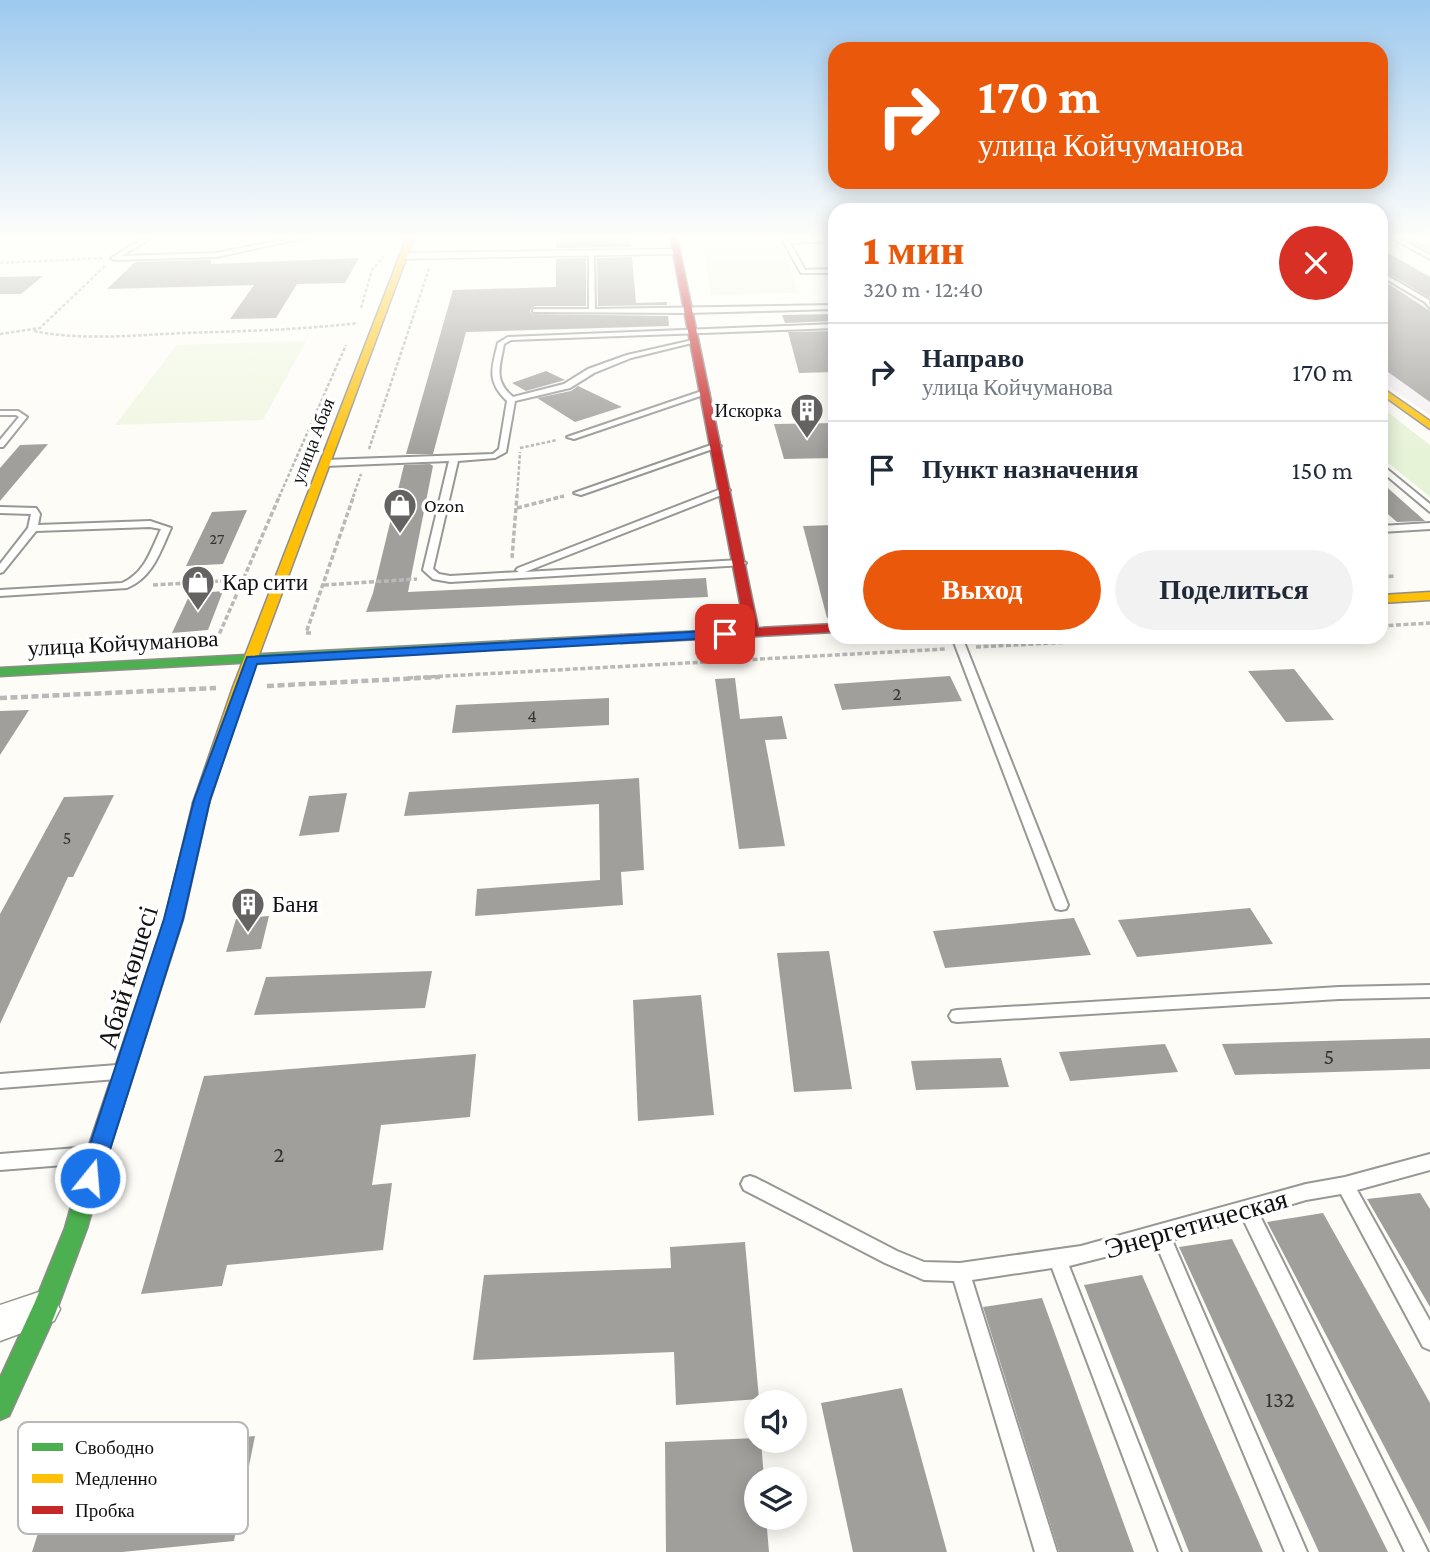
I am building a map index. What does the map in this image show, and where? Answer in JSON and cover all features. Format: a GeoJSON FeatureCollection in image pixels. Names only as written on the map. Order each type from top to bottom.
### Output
{"type":"FeatureCollection","features":[{"type":"Feature","properties":{"kind":"street","name":"улица Абая"},"geometry":{"type":"LineString","coordinates":[[252,660],[325,463],[377,309]]}},
{"type":"Feature","properties":{"kind":"street"},"geometry":{"type":"LineString","coordinates":[[686,311],[717,446],[752,632]]}},
{"type":"Feature","properties":{"kind":"street"},"geometry":{"type":"LineString","coordinates":[[1388,395],[1430,426]]}},
{"type":"Feature","properties":{"kind":"street"},"geometry":{"type":"LineString","coordinates":[[1388,599],[1430,596]]}},
{"type":"Feature","properties":{"kind":"street","name":"улица Койчуманова"},"geometry":{"type":"LineString","coordinates":[[0,673],[828,628]]}},
{"type":"Feature","properties":{"kind":"street","name":"Абай көшесі"},"geometry":{"type":"LineString","coordinates":[[0,1407],[76,1227],[97,1154],[174,919],[202,800],[240,687],[252,660]]}},
{"type":"Feature","properties":{"kind":"street"},"geometry":{"type":"LineString","coordinates":[[0,1323],[44,1308]]}},
{"type":"Feature","properties":{"kind":"lane"},"geometry":{"type":"LineString","coordinates":[[535,311],[745,309]]}},
{"type":"Feature","properties":{"kind":"lane"},"geometry":{"type":"LineString","coordinates":[[692,337],[629,356],[591,371],[567,386],[524,398],[511,400],[499,390],[494,379],[504,340],[520,336],[692,337],[828,327]]}},
{"type":"Feature","properties":{"kind":"lane"},"geometry":{"type":"LineString","coordinates":[[571,437],[705,393]]}},
{"type":"Feature","properties":{"kind":"lane"},"geometry":{"type":"LineString","coordinates":[[325,463],[495,456],[503,450],[511,400]]}},
{"type":"Feature","properties":{"kind":"lane"},"geometry":{"type":"LineString","coordinates":[[0,413],[18,413],[23,417],[0,445]]}},
{"type":"Feature","properties":{"kind":"lane"},"geometry":{"type":"LineString","coordinates":[[578,493],[717,446]]}},
{"type":"Feature","properties":{"kind":"lane"},"geometry":{"type":"LineString","coordinates":[[454,458],[428,570],[436,577],[450,579],[741,563]]}},
{"type":"Feature","properties":{"kind":"lane"},"geometry":{"type":"LineString","coordinates":[[1388,473],[1430,509]]}},
{"type":"Feature","properties":{"kind":"lane"},"geometry":{"type":"LineString","coordinates":[[510,575],[726,490]]}},
{"type":"Feature","properties":{"kind":"lane"},"geometry":{"type":"LineString","coordinates":[[0,510],[33,510],[36,514],[33,528],[0,570]]}},
{"type":"Feature","properties":{"kind":"lane"},"geometry":{"type":"LineString","coordinates":[[0,593],[124,586],[143,577],[166,528],[150,524],[33,528]]}},
{"type":"Feature","properties":{"kind":"lane"},"geometry":{"type":"LineString","coordinates":[[1388,529],[1430,526]]}},
{"type":"Feature","properties":{"kind":"lane"},"geometry":{"type":"LineString","coordinates":[[960,644],[1061,905]]}},
{"type":"Feature","properties":{"kind":"lane"},"geometry":{"type":"LineString","coordinates":[[957,1016],[1339,993],[1430,991]]}},
{"type":"Feature","properties":{"kind":"lane"},"geometry":{"type":"LineString","coordinates":[[0,1081],[124,1072]]}},
{"type":"Feature","properties":{"kind":"lane"},"geometry":{"type":"LineString","coordinates":[[0,1163],[97,1154]]}},
{"type":"Feature","properties":{"kind":"lane","name":"Энергетическая"},"geometry":{"type":"LineString","coordinates":[[750,1184],[891,1257],[924,1271],[960,1272],[1081,1255],[1247,1208],[1430,1162]]}},
{"type":"Feature","properties":{"kind":"lane"},"geometry":{"type":"LineString","coordinates":[[1345,1185],[1430,1339]]}},
{"type":"Feature","properties":{"kind":"lane"},"geometry":{"type":"LineString","coordinates":[[1247,1208],[1418,1552]]}},
{"type":"Feature","properties":{"kind":"lane"},"geometry":{"type":"LineString","coordinates":[[1161,1234],[1296,1552]]}},
{"type":"Feature","properties":{"kind":"lane"},"geometry":{"type":"LineString","coordinates":[[1057,1258],[1170,1552]]}},
{"type":"Feature","properties":{"kind":"lane"},"geometry":{"type":"LineString","coordinates":[[960,1272],[1046,1552]]}},
{"type":"Feature","properties":{"kind":"path"},"geometry":{"type":"LineString","coordinates":[[34,331],[60,309]]}},
{"type":"Feature","properties":{"kind":"path"},"geometry":{"type":"LineString","coordinates":[[306,634],[415,309]]}},
{"type":"Feature","properties":{"kind":"path"},"geometry":{"type":"LineString","coordinates":[[0,334],[34,331],[49,334],[148,335],[318,328],[357,323],[352,333]]}},
{"type":"Feature","properties":{"kind":"path"},"geometry":{"type":"LineString","coordinates":[[218,637],[347,344]]}},
{"type":"Feature","properties":{"kind":"path"},"geometry":{"type":"LineString","coordinates":[[510,575],[524,398]]}},
{"type":"Feature","properties":{"kind":"path"},"geometry":{"type":"LineString","coordinates":[[520,448],[571,437]]}},
{"type":"Feature","properties":{"kind":"path"},"geometry":{"type":"LineString","coordinates":[[517,508],[578,493]]}},
{"type":"Feature","properties":{"kind":"path"},"geometry":{"type":"LineString","coordinates":[[324,585],[436,577]]}},
{"type":"Feature","properties":{"kind":"path"},"geometry":{"type":"LineString","coordinates":[[124,586],[283,578]]}},
{"type":"Feature","properties":{"kind":"path"},"geometry":{"type":"LineString","coordinates":[[1388,626],[1430,623]]}},
{"type":"Feature","properties":{"kind":"path"},"geometry":{"type":"LineString","coordinates":[[0,698],[240,687],[944,644]]}},
{"type":"Feature","properties":{"kind":"shaded area"},"geometry":{"type":"Polygon","coordinates":[[[1388,309],[1430,309],[1430,415],[1388,386],[1388,309]]]}},
{"type":"Feature","properties":{"kind":"green space"},"geometry":{"type":"Polygon","coordinates":[[[306,341],[263,420],[115,425],[177,345],[306,341]]]}},
{"type":"Feature","properties":{"kind":"green space"},"geometry":{"type":"Polygon","coordinates":[[[1388,413],[1430,445],[1430,497],[1388,463],[1388,413]]]}},
{"type":"Feature","properties":{"kind":"building"},"geometry":{"type":"Polygon","coordinates":[[[237,309],[281,309],[276,318],[230,319],[237,309]]]}},
{"type":"Feature","properties":{"kind":"building"},"geometry":{"type":"Polygon","coordinates":[[[447,309],[531,309],[531,314],[668,316],[669,326],[466,332],[433,454],[406,454],[447,309]]]}},
{"type":"Feature","properties":{"kind":"building"},"geometry":{"type":"Polygon","coordinates":[[[1388,309],[1430,311],[1430,402],[1388,372],[1388,309]]]}},
{"type":"Feature","properties":{"kind":"building"},"geometry":{"type":"Polygon","coordinates":[[[828,314],[828,321],[785,323],[782,315],[828,314]]]}},
{"type":"Feature","properties":{"kind":"building"},"geometry":{"type":"Polygon","coordinates":[[[828,331],[828,372],[799,373],[788,332],[828,331]]]}},
{"type":"Feature","properties":{"kind":"building"},"geometry":{"type":"Polygon","coordinates":[[[546,371],[565,380],[526,391],[512,383],[546,371]]]}},
{"type":"Feature","properties":{"kind":"building"},"geometry":{"type":"Polygon","coordinates":[[[578,386],[622,407],[575,422],[537,398],[571,391],[578,386]]]}},
{"type":"Feature","properties":{"kind":"building"},"geometry":{"type":"Polygon","coordinates":[[[828,423],[828,458],[784,459],[774,424],[828,423]]]}},
{"type":"Feature","properties":{"kind":"building"},"geometry":{"type":"Polygon","coordinates":[[[48,444],[0,501],[0,468],[20,445],[48,444]]]}},
{"type":"Feature","properties":{"kind":"building"},"geometry":{"type":"Polygon","coordinates":[[[404,465],[433,466],[408,592],[706,578],[708,597],[366,612],[404,465]]]}},
{"type":"Feature","properties":{"kind":"building"},"geometry":{"type":"Polygon","coordinates":[[[1388,488],[1425,521],[1397,522],[1388,514],[1388,488]]]}},
{"type":"Feature","properties":{"kind":"building"},"geometry":{"type":"Polygon","coordinates":[[[247,510],[223,564],[186,566],[212,512],[247,510]]]}},
{"type":"Feature","properties":{"kind":"building"},"geometry":{"type":"Polygon","coordinates":[[[828,525],[828,618],[827,618],[803,526],[828,525]]]}},
{"type":"Feature","properties":{"kind":"building","name":"Кар сити"},"geometry":{"type":"Polygon","coordinates":[[[223,591],[208,630],[172,633],[190,594],[223,591]]]}},
{"type":"Feature","properties":{"kind":"building"},"geometry":{"type":"Polygon","coordinates":[[[1294,669],[1334,720],[1286,722],[1248,671],[1294,669]]]}},
{"type":"Feature","properties":{"kind":"building"},"geometry":{"type":"Polygon","coordinates":[[[950,676],[962,701],[842,710],[834,684],[950,676]]]}},
{"type":"Feature","properties":{"kind":"building"},"geometry":{"type":"Polygon","coordinates":[[[735,678],[740,719],[782,716],[787,739],[765,740],[785,846],[739,849],[715,679],[735,678]]]}},
{"type":"Feature","properties":{"kind":"building"},"geometry":{"type":"Polygon","coordinates":[[[609,698],[609,725],[452,733],[456,705],[609,698]]]}},
{"type":"Feature","properties":{"kind":"building"},"geometry":{"type":"Polygon","coordinates":[[[29,710],[0,755],[0,711],[29,710]]]}},
{"type":"Feature","properties":{"kind":"building"},"geometry":{"type":"Polygon","coordinates":[[[639,778],[644,870],[621,872],[623,905],[475,916],[477,889],[600,880],[599,804],[404,816],[409,792],[639,778]]]}},
{"type":"Feature","properties":{"kind":"building"},"geometry":{"type":"Polygon","coordinates":[[[347,793],[339,832],[299,836],[309,796],[347,793]]]}},
{"type":"Feature","properties":{"kind":"building"},"geometry":{"type":"Polygon","coordinates":[[[114,795],[73,877],[68,877],[0,1024],[0,914],[64,797],[114,795]]]}},
{"type":"Feature","properties":{"kind":"building"},"geometry":{"type":"Polygon","coordinates":[[[1250,908],[1273,944],[1137,957],[1118,920],[1250,908]]]}},
{"type":"Feature","properties":{"kind":"building","name":"Баня"},"geometry":{"type":"Polygon","coordinates":[[[269,916],[261,949],[226,952],[236,919],[269,916]]]}},
{"type":"Feature","properties":{"kind":"building"},"geometry":{"type":"Polygon","coordinates":[[[1074,918],[1091,955],[945,968],[933,931],[1074,918]]]}},
{"type":"Feature","properties":{"kind":"building"},"geometry":{"type":"Polygon","coordinates":[[[829,951],[852,1089],[794,1092],[777,953],[829,951]]]}},
{"type":"Feature","properties":{"kind":"building"},"geometry":{"type":"Polygon","coordinates":[[[432,971],[425,1008],[254,1015],[266,977],[432,971]]]}},
{"type":"Feature","properties":{"kind":"building"},"geometry":{"type":"Polygon","coordinates":[[[701,995],[714,1115],[638,1121],[633,1000],[701,995]]]}},
{"type":"Feature","properties":{"kind":"building"},"geometry":{"type":"Polygon","coordinates":[[[1430,1038],[1430,1069],[1235,1075],[1222,1044],[1430,1038]]]}},
{"type":"Feature","properties":{"kind":"building"},"geometry":{"type":"Polygon","coordinates":[[[1165,1044],[1178,1072],[1070,1081],[1059,1052],[1165,1044]]]}},
{"type":"Feature","properties":{"kind":"building"},"geometry":{"type":"Polygon","coordinates":[[[476,1054],[470,1117],[381,1125],[372,1185],[392,1183],[383,1250],[227,1265],[222,1286],[141,1294],[204,1076],[476,1054]]]}},
{"type":"Feature","properties":{"kind":"building"},"geometry":{"type":"Polygon","coordinates":[[[1001,1058],[1009,1087],[916,1090],[911,1061],[1001,1058]]]}},
{"type":"Feature","properties":{"kind":"building"},"geometry":{"type":"Polygon","coordinates":[[[1420,1193],[1430,1209],[1430,1307],[1367,1199],[1420,1193]]]}},
{"type":"Feature","properties":{"kind":"building"},"geometry":{"type":"Polygon","coordinates":[[[1323,1213],[1430,1403],[1430,1534],[1267,1222],[1323,1213]]]}},
{"type":"Feature","properties":{"kind":"building"},"geometry":{"type":"Polygon","coordinates":[[[1232,1239],[1388,1552],[1319,1552],[1179,1247],[1232,1239]]]}},
{"type":"Feature","properties":{"kind":"building"},"geometry":{"type":"Polygon","coordinates":[[[745,1242],[758,1390],[744,1390],[744,1400],[676,1405],[674,1352],[473,1360],[484,1275],[671,1268],[670,1247],[745,1242]]]}},
{"type":"Feature","properties":{"kind":"building"},"geometry":{"type":"Polygon","coordinates":[[[1142,1275],[1263,1552],[1189,1552],[1084,1285],[1142,1275]]]}},
{"type":"Feature","properties":{"kind":"building"},"geometry":{"type":"Polygon","coordinates":[[[1042,1298],[1134,1552],[1059,1552],[983,1307],[1042,1298]]]}},
{"type":"Feature","properties":{"kind":"building"},"geometry":{"type":"Polygon","coordinates":[[[902,1388],[947,1552],[853,1552],[821,1403],[902,1388]]]}},
{"type":"Feature","properties":{"kind":"building"},"geometry":{"type":"Polygon","coordinates":[[[255,1436],[248,1471],[248,1437],[255,1436]]]}},
{"type":"Feature","properties":{"kind":"building"},"geometry":{"type":"Polygon","coordinates":[[[744,1439],[744,1453],[762,1453],[763,1467],[744,1467],[744,1530],[767,1530],[769,1552],[666,1552],[665,1442],[744,1439]]]}},
{"type":"Feature","properties":{"kind":"building"},"geometry":{"type":"Polygon","coordinates":[[[38,1534],[235,1534],[234,1541],[122,1552],[32,1552],[38,1534]]]}},
{"type":"Feature","properties":{"kind":"traffic: fast"},"geometry":{"type":"LineString","coordinates":[[0,672],[621,639]]}},
{"type":"Feature","properties":{"kind":"traffic: fast"},"geometry":{"type":"LineString","coordinates":[[0,1407],[45,1308],[76,1228],[97,1154],[174,919],[201,803]]}},
{"type":"Feature","properties":{"kind":"traffic: slow"},"geometry":{"type":"LineString","coordinates":[[201,803],[240,687],[383,309]]}},
{"type":"Feature","properties":{"kind":"traffic: slow"},"geometry":{"type":"LineString","coordinates":[[1388,395],[1430,426]]}},
{"type":"Feature","properties":{"kind":"traffic: slow"},"geometry":{"type":"LineString","coordinates":[[1388,599],[1430,596]]}},
{"type":"Feature","properties":{"kind":"traffic: jam"},"geometry":{"type":"LineString","coordinates":[[687,309],[752,632]]}},
{"type":"Feature","properties":{"kind":"traffic: jam"},"geometry":{"type":"LineString","coordinates":[[621,639],[828,628]]}},
{"type":"Feature","properties":{"kind":"place","name":"Искоркa"},"geometry":{"type":"Point","coordinates":[807,440]}},
{"type":"Feature","properties":{"kind":"place","name":"Ozon"},"geometry":{"type":"Point","coordinates":[400,535]}},
{"type":"Feature","properties":{"kind":"place","name":"Кар сити"},"geometry":{"type":"Point","coordinates":[198,612]}},
{"type":"Feature","properties":{"kind":"place","name":"Баня"},"geometry":{"type":"Point","coordinates":[248,934]}},
{"type":"Feature","properties":{"kind":"route"},"geometry":{"type":"LineString","coordinates":[[90,1178],[174,919],[202,800],[240,687],[252,660],[725,634]]}}]}
